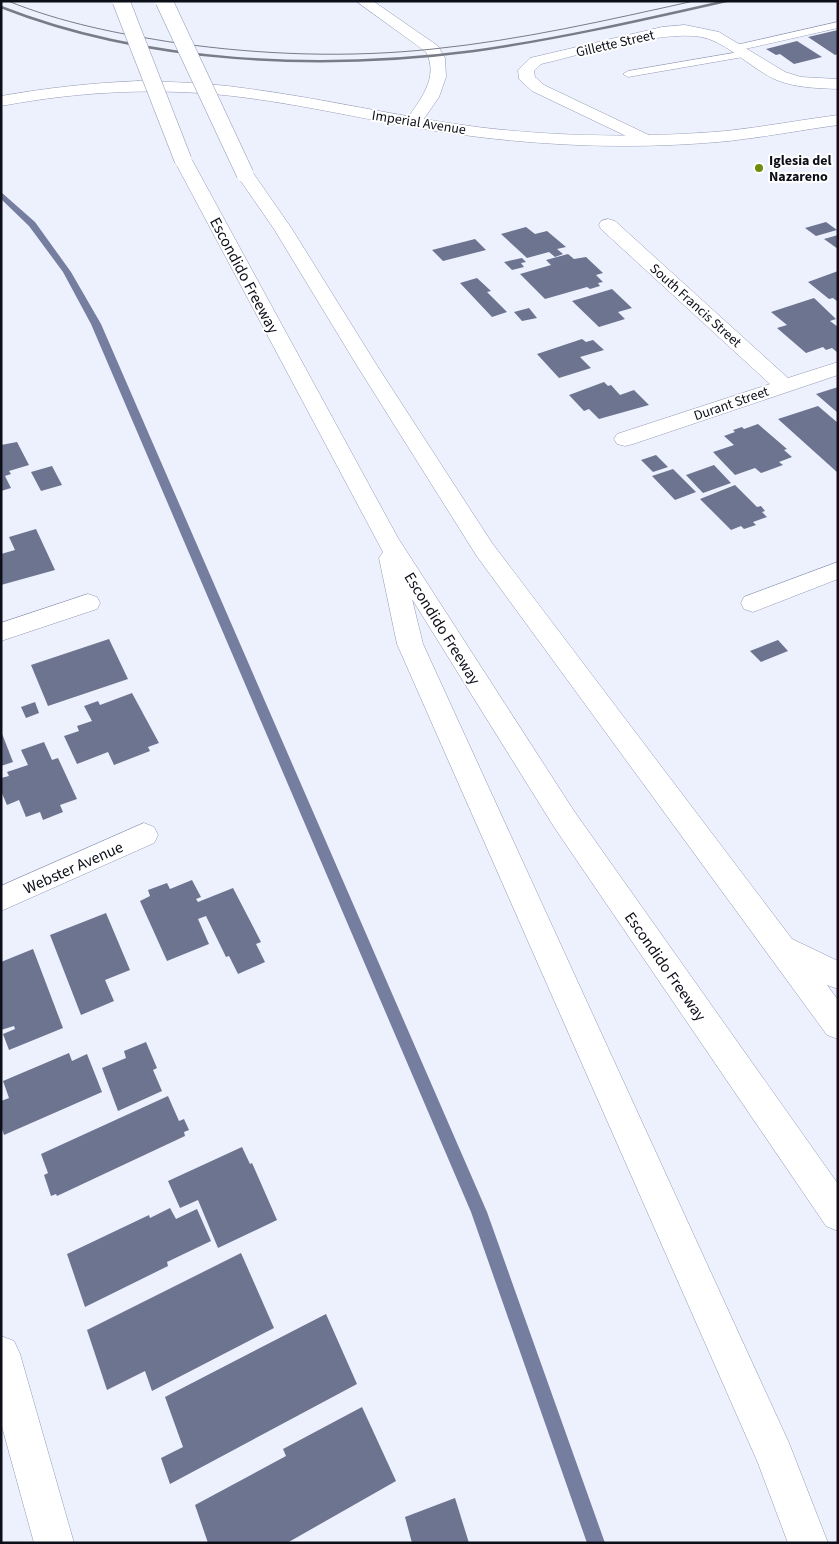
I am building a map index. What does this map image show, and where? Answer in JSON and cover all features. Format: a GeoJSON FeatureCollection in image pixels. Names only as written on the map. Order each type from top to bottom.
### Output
{"type":"FeatureCollection","features":[{"type":"Feature","properties":{"kind":"main road","name":"Escondido Freeway"},"geometry":{"type":"LineString","coordinates":[[121,1],[183,160],[387,539],[564,819],[838,1214]]}},
{"type":"Feature","properties":{"kind":"main road"},"geometry":{"type":"LineString","coordinates":[[164,1],[245,174],[283,229],[366,364],[484,549],[838,1025]]}},
{"type":"Feature","properties":{"kind":"main road"},"geometry":{"type":"LineString","coordinates":[[363,1],[432,49],[436,55],[440,72],[428,105],[413,122]]}},
{"type":"Feature","properties":{"kind":"main road","name":"Gillette Street"},"geometry":{"type":"LineString","coordinates":[[645,140],[538,88],[527,79],[526,70],[536,62],[662,32],[685,30],[714,35],[779,75],[799,82],[838,84]]}},
{"type":"Feature","properties":{"kind":"main road","name":"Imperial Avenue"},"geometry":{"type":"LineString","coordinates":[[1,101],[34,94],[80,89],[145,85],[193,87],[273,97],[478,132],[555,140],[645,140],[713,137],[838,120]]}},
{"type":"Feature","properties":{"kind":"main road","name":"South Francis Street"},"geometry":{"type":"LineString","coordinates":[[608,225],[784,386]]}},
{"type":"Feature","properties":{"kind":"main road","name":"Durant Street"},"geometry":{"type":"LineString","coordinates":[[625,439],[838,368]]}},
{"type":"Feature","properties":{"kind":"main road"},"geometry":{"type":"LineString","coordinates":[[387,539],[410,644],[771,1448],[808,1543]]}},
{"type":"Feature","properties":{"kind":"main road"},"geometry":{"type":"LineString","coordinates":[[753,602],[838,570]]}},
{"type":"Feature","properties":{"kind":"main road"},"geometry":{"type":"LineString","coordinates":[[1,632],[88,603]]}},
{"type":"Feature","properties":{"kind":"main road","name":"Webster Avenue"},"geometry":{"type":"LineString","coordinates":[[1,899],[144,835]]}},
{"type":"Feature","properties":{"kind":"main road"},"geometry":{"type":"LineString","coordinates":[[780,947],[838,976]]}},
{"type":"Feature","properties":{"kind":"main road"},"geometry":{"type":"LineString","coordinates":[[1,1354],[54,1543]]}},
{"type":"Feature","properties":{"kind":"lane"},"geometry":{"type":"LineString","coordinates":[[628,74],[740,51],[838,25]]}},
{"type":"Feature","properties":{"kind":"building"},"geometry":{"type":"Polygon","coordinates":[[[838,30],[838,54],[835,55],[808,37],[838,30]]]}},
{"type":"Feature","properties":{"kind":"building"},"geometry":{"type":"Polygon","coordinates":[[[797,41],[822,57],[794,64],[780,54],[776,55],[766,49],[797,41]]]}},
{"type":"Feature","properties":{"kind":"building"},"geometry":{"type":"Polygon","coordinates":[[[826,222],[837,230],[816,236],[805,228],[826,222]]]}},
{"type":"Feature","properties":{"kind":"building"},"geometry":{"type":"Polygon","coordinates":[[[526,227],[535,234],[547,231],[566,247],[557,249],[563,254],[555,257],[549,252],[527,258],[501,234],[526,227]]]}},
{"type":"Feature","properties":{"kind":"building"},"geometry":{"type":"Polygon","coordinates":[[[838,235],[838,249],[824,239],[838,235]]]}},
{"type":"Feature","properties":{"kind":"building"},"geometry":{"type":"Polygon","coordinates":[[[475,239],[486,250],[443,261],[432,250],[475,239]]]}},
{"type":"Feature","properties":{"kind":"building"},"geometry":{"type":"Polygon","coordinates":[[[568,254],[574,259],[586,257],[603,273],[596,275],[603,282],[598,283],[600,286],[590,289],[587,287],[545,299],[520,274],[551,265],[546,260],[568,254]]]}},
{"type":"Feature","properties":{"kind":"building"},"geometry":{"type":"Polygon","coordinates":[[[522,258],[526,262],[521,263],[524,267],[512,270],[504,262],[522,258]]]}},
{"type":"Feature","properties":{"kind":"building"},"geometry":{"type":"Polygon","coordinates":[[[838,271],[838,302],[833,298],[829,299],[808,282],[838,271]]]}},
{"type":"Feature","properties":{"kind":"building"},"geometry":{"type":"Polygon","coordinates":[[[477,278],[491,291],[487,292],[507,312],[492,317],[460,283],[477,278]]]}},
{"type":"Feature","properties":{"kind":"building"},"geometry":{"type":"Polygon","coordinates":[[[612,289],[632,308],[618,312],[625,319],[599,327],[572,301],[612,289]]]}},
{"type":"Feature","properties":{"kind":"building"},"geometry":{"type":"Polygon","coordinates":[[[814,298],[836,319],[830,321],[838,327],[838,353],[832,348],[826,350],[823,347],[806,353],[777,328],[787,325],[771,312],[814,298]]]}},
{"type":"Feature","properties":{"kind":"building"},"geometry":{"type":"Polygon","coordinates":[[[529,308],[537,318],[522,321],[514,312],[529,308]]]}},
{"type":"Feature","properties":{"kind":"building"},"geometry":{"type":"Polygon","coordinates":[[[582,339],[586,342],[593,340],[604,350],[580,357],[591,368],[559,378],[537,354],[582,339]]]}},
{"type":"Feature","properties":{"kind":"building"},"geometry":{"type":"Polygon","coordinates":[[[604,382],[608,386],[611,385],[620,395],[634,390],[649,405],[599,419],[589,409],[584,411],[569,395],[604,382]]]}},
{"type":"Feature","properties":{"kind":"building"},"geometry":{"type":"Polygon","coordinates":[[[838,387],[838,413],[816,394],[838,387]]]}},
{"type":"Feature","properties":{"kind":"building"},"geometry":{"type":"Polygon","coordinates":[[[818,406],[838,423],[838,473],[778,419],[818,406]]]}},
{"type":"Feature","properties":{"kind":"building"},"geometry":{"type":"Polygon","coordinates":[[[758,424],[787,449],[784,450],[792,457],[779,462],[783,465],[761,473],[755,468],[735,475],[713,452],[734,445],[724,436],[735,432],[733,430],[742,427],[744,429],[758,424]]]}},
{"type":"Feature","properties":{"kind":"building"},"geometry":{"type":"Polygon","coordinates":[[[17,442],[29,465],[9,471],[11,474],[5,476],[11,488],[1,491],[1,445],[17,442]]]}},
{"type":"Feature","properties":{"kind":"building"},"geometry":{"type":"Polygon","coordinates":[[[656,455],[668,467],[653,472],[641,460],[656,455]]]}},
{"type":"Feature","properties":{"kind":"building"},"geometry":{"type":"Polygon","coordinates":[[[714,465],[731,483],[703,493],[686,475],[714,465]]]}},
{"type":"Feature","properties":{"kind":"building"},"geometry":{"type":"Polygon","coordinates":[[[52,466],[62,485],[41,491],[31,472],[52,466]]]}},
{"type":"Feature","properties":{"kind":"building"},"geometry":{"type":"Polygon","coordinates":[[[673,469],[696,492],[675,500],[652,476],[673,469]]]}},
{"type":"Feature","properties":{"kind":"building"},"geometry":{"type":"Polygon","coordinates":[[[735,485],[757,507],[761,506],[765,511],[762,512],[767,517],[753,522],[756,525],[744,529],[741,526],[731,530],[700,499],[735,485]]]}},
{"type":"Feature","properties":{"kind":"building"},"geometry":{"type":"Polygon","coordinates":[[[36,529],[55,570],[1,585],[1,554],[15,550],[9,537],[36,529]]]}},
{"type":"Feature","properties":{"kind":"building"},"geometry":{"type":"Polygon","coordinates":[[[109,639],[128,679],[48,706],[31,665],[109,639]]]}},
{"type":"Feature","properties":{"kind":"building"},"geometry":{"type":"Polygon","coordinates":[[[778,640],[788,651],[761,662],[750,651],[778,640]]]}},
{"type":"Feature","properties":{"kind":"building"},"geometry":{"type":"Polygon","coordinates":[[[132,693],[159,743],[148,747],[150,751],[114,765],[108,752],[77,764],[64,736],[79,731],[77,726],[92,721],[84,706],[98,701],[100,705],[132,693]]]}},
{"type":"Feature","properties":{"kind":"building"},"geometry":{"type":"Polygon","coordinates":[[[35,702],[39,713],[26,718],[21,707],[35,702]]]}},
{"type":"Feature","properties":{"kind":"building"},"geometry":{"type":"Polygon","coordinates":[[[1,731],[13,762],[1,766],[1,731]]]}},
{"type":"Feature","properties":{"kind":"building"},"geometry":{"type":"Polygon","coordinates":[[[44,742],[52,760],[58,758],[77,799],[60,805],[63,812],[43,820],[40,812],[26,817],[19,800],[7,805],[1,791],[1,778],[9,776],[7,772],[28,765],[21,750],[44,742]]]}},
{"type":"Feature","properties":{"kind":"building"},"geometry":{"type":"Polygon","coordinates":[[[192,880],[201,897],[196,899],[198,902],[233,888],[261,942],[256,944],[265,962],[238,974],[229,956],[226,957],[206,916],[198,919],[209,944],[167,961],[140,901],[150,896],[148,890],[167,883],[170,889],[192,880]]]}},
{"type":"Feature","properties":{"kind":"building"},"geometry":{"type":"Polygon","coordinates":[[[106,913],[130,970],[105,980],[114,1001],[81,1015],[50,935],[106,913]]]}},
{"type":"Feature","properties":{"kind":"building"},"geometry":{"type":"Polygon","coordinates":[[[33,949],[63,1028],[9,1050],[3,1034],[15,1029],[14,1026],[1,1030],[1,962],[33,949]]]}},
{"type":"Feature","properties":{"kind":"building"},"geometry":{"type":"Polygon","coordinates":[[[146,1042],[157,1068],[153,1070],[162,1091],[118,1111],[102,1068],[126,1058],[124,1051],[146,1042]]]}},
{"type":"Feature","properties":{"kind":"building"},"geometry":{"type":"Polygon","coordinates":[[[69,1053],[72,1061],[87,1054],[102,1092],[4,1135],[1,1126],[1,1101],[9,1098],[3,1081],[69,1053]]]}},
{"type":"Feature","properties":{"kind":"building"},"geometry":{"type":"Polygon","coordinates":[[[168,1096],[179,1121],[184,1119],[189,1130],[184,1132],[185,1136],[57,1196],[56,1194],[51,1196],[44,1175],[48,1173],[41,1154],[168,1096]]]}},
{"type":"Feature","properties":{"kind":"building"},"geometry":{"type":"Polygon","coordinates":[[[242,1147],[250,1164],[252,1163],[277,1220],[218,1248],[198,1200],[180,1208],[168,1181],[242,1147]]]}},
{"type":"Feature","properties":{"kind":"building"},"geometry":{"type":"Polygon","coordinates":[[[170,1208],[176,1219],[197,1209],[211,1241],[167,1262],[168,1266],[85,1307],[67,1254],[149,1215],[150,1218],[170,1208]]]}},
{"type":"Feature","properties":{"kind":"building"},"geometry":{"type":"Polygon","coordinates":[[[241,1253],[274,1328],[152,1391],[145,1371],[107,1390],[87,1330],[241,1253]]]}},
{"type":"Feature","properties":{"kind":"building"},"geometry":{"type":"Polygon","coordinates":[[[326,1314],[357,1384],[170,1484],[161,1458],[183,1447],[165,1397],[326,1314]]]}},
{"type":"Feature","properties":{"kind":"building"},"geometry":{"type":"Polygon","coordinates":[[[362,1407],[396,1481],[287,1543],[208,1543],[195,1505],[286,1456],[283,1449],[362,1407]]]}},
{"type":"Feature","properties":{"kind":"building"},"geometry":{"type":"Polygon","coordinates":[[[455,1498],[469,1543],[412,1543],[405,1517],[455,1498]]]}},
{"type":"Feature","properties":{"kind":"waterway"},"geometry":{"type":"LineString","coordinates":[[1,194],[32,224],[67,272],[96,324],[479,1212],[596,1543]]}},
{"type":"Feature","properties":{"kind":"tram line"},"geometry":{"type":"LineString","coordinates":[[8,1],[70,22],[155,40],[273,53],[305,54],[369,54],[466,45],[564,29],[694,1]]}},
{"type":"Feature","properties":{"kind":"railway"},"geometry":{"type":"LineString","coordinates":[[1,7],[57,26],[115,41],[174,51],[235,58],[295,61],[356,61],[474,51],[537,41],[726,1]]}},
{"type":"Feature","properties":{"kind":"place","name":"Iglesia del Nazareno"},"geometry":{"type":"Point","coordinates":[759,168]}}]}
